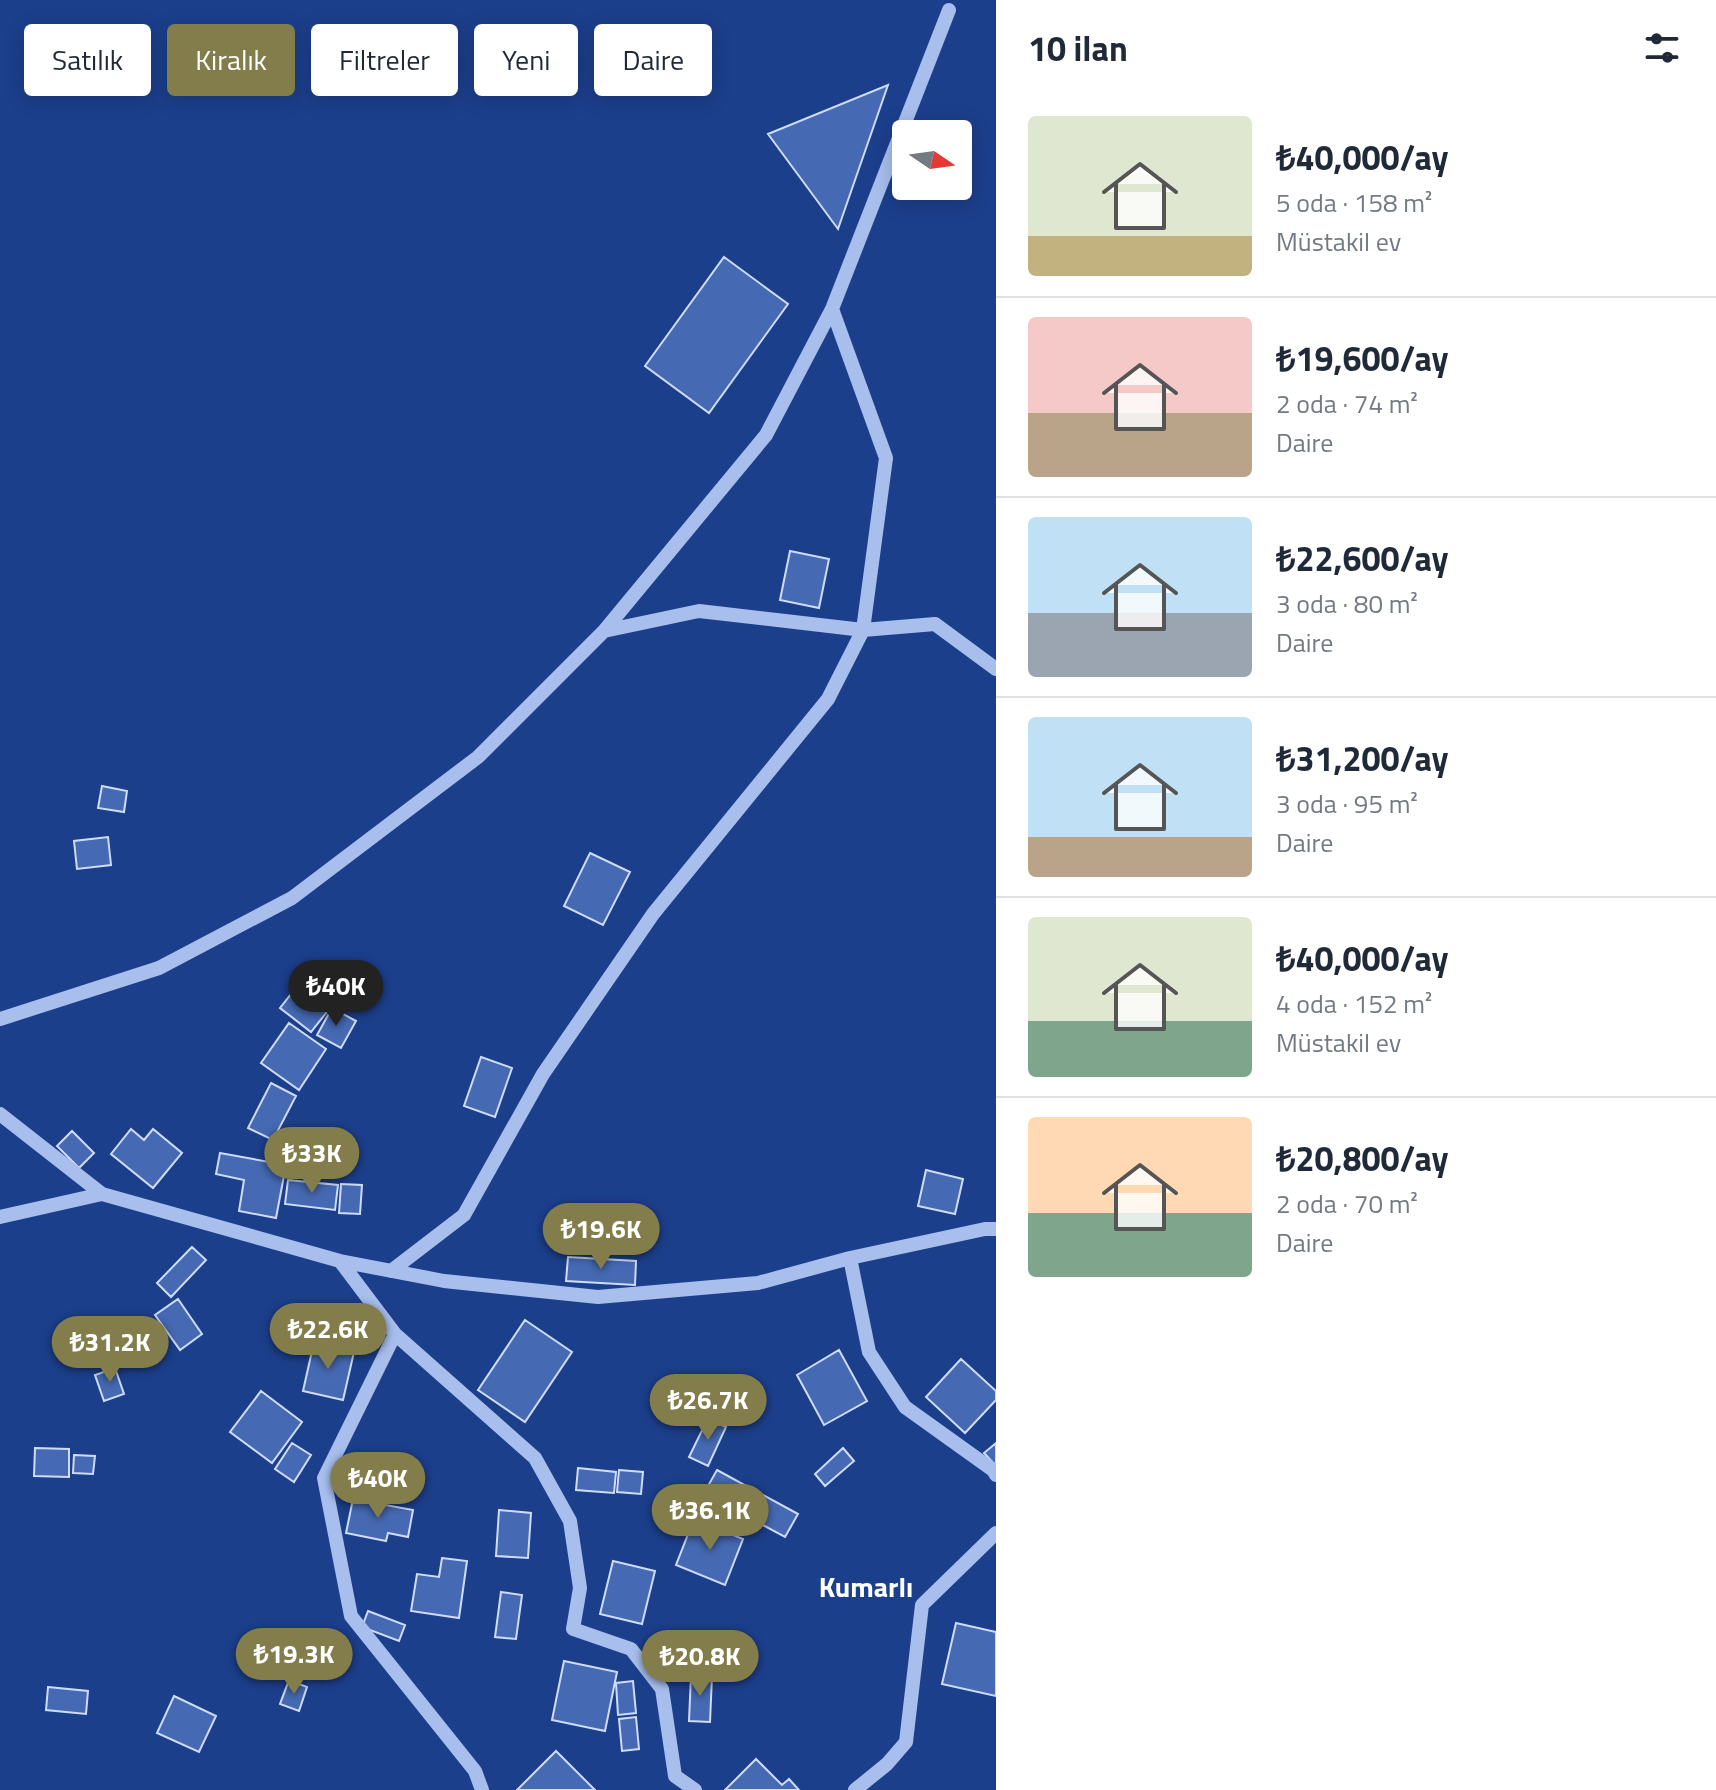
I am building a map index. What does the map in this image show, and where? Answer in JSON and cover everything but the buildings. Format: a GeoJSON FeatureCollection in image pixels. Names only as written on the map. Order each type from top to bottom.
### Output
{"type":"FeatureCollection","features":[{"type":"Feature","properties":{"kind":"street"},"geometry":{"type":"LineString","coordinates":[[0,1019],[159,968],[292,898],[478,757],[604,631],[766,435],[832,309],[949,10]]}},
{"type":"Feature","properties":{"kind":"street"},"geometry":{"type":"LineString","coordinates":[[391,1271],[464,1215],[543,1074],[653,914],[828,699],[863,630],[886,458],[832,309]]}},
{"type":"Feature","properties":{"kind":"street"},"geometry":{"type":"LineString","coordinates":[[604,631],[699,611],[863,630],[935,624],[996,669]]}},
{"type":"Feature","properties":{"kind":"street"},"geometry":{"type":"LineString","coordinates":[[0,1114],[102,1194],[340,1261],[444,1281],[598,1297],[758,1283],[850,1258],[996,1229]]}},
{"type":"Feature","properties":{"kind":"street"},"geometry":{"type":"LineString","coordinates":[[0,1217],[102,1194]]}},
{"type":"Feature","properties":{"kind":"street"},"geometry":{"type":"LineString","coordinates":[[850,1258],[869,1352],[905,1407],[996,1475]]}},
{"type":"Feature","properties":{"kind":"street"},"geometry":{"type":"LineString","coordinates":[[340,1261],[395,1334],[535,1458],[570,1521],[580,1588],[573,1629],[631,1649],[662,1689],[675,1776],[695,1790]]}},
{"type":"Feature","properties":{"kind":"street"},"geometry":{"type":"LineString","coordinates":[[395,1334],[324,1478],[351,1616],[475,1771],[482,1790]]}},
{"type":"Feature","properties":{"kind":"street"},"geometry":{"type":"LineString","coordinates":[[855,1790],[887,1764],[906,1742],[922,1605],[996,1533]]}},
{"type":"Feature","properties":{"kind":"district","name":"Kumarlı"},"geometry":{"type":"Point","coordinates":[866,1586]}}]}
